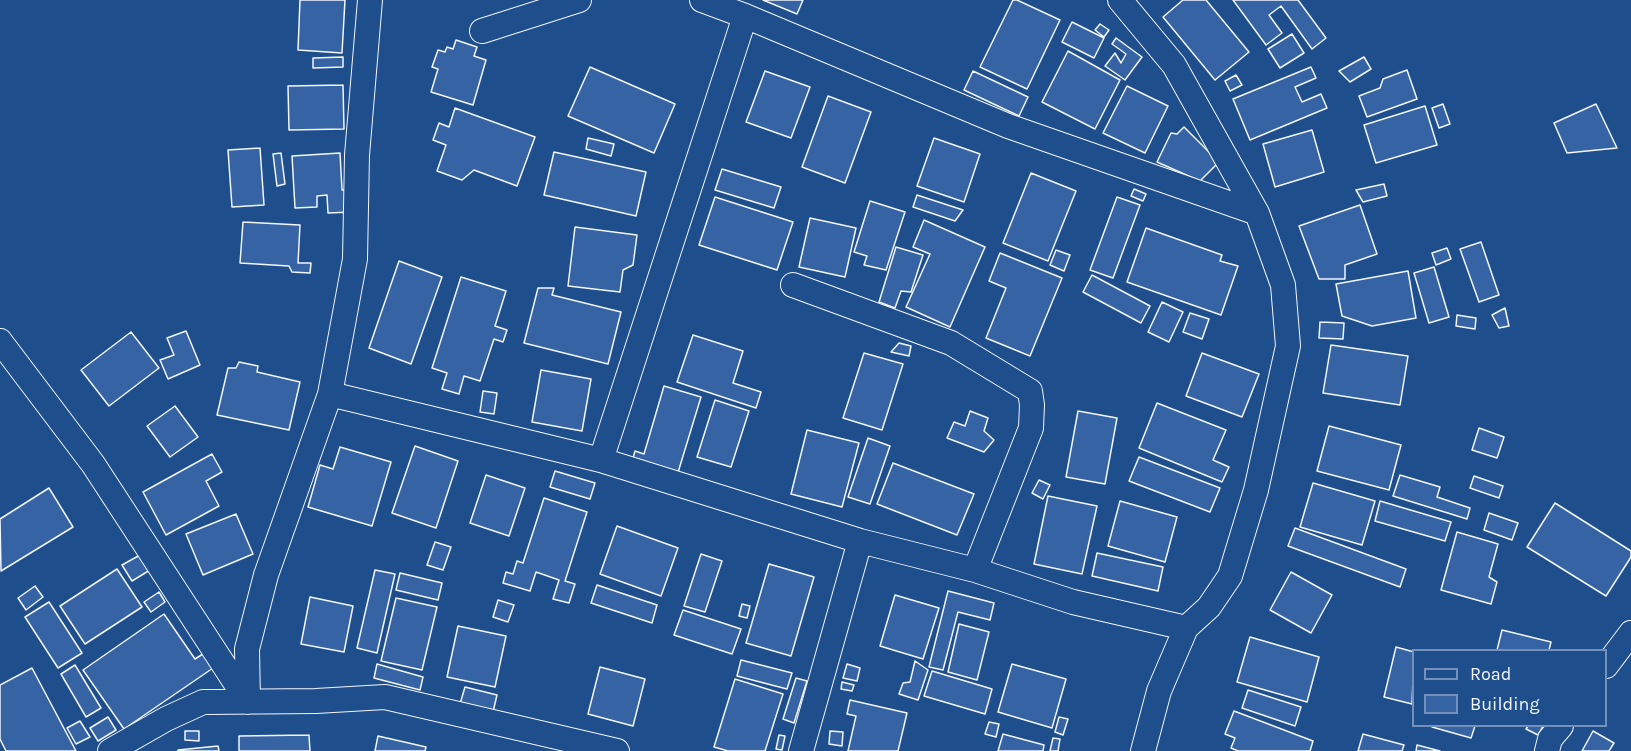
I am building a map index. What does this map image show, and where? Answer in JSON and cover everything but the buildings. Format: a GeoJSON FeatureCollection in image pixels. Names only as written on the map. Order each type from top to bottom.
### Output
{"type":"FeatureCollection","features":[{"type":"Feature","properties":{"kind":"street"},"geometry":{"type":"LineString","coordinates":[[248,702],[247,649],[266,575],[330,394],[355,259],[357,155],[370,0]]}},
{"type":"Feature","properties":{"kind":"street"},"geometry":{"type":"LineString","coordinates":[[483,31],[579,0]]}},
{"type":"Feature","properties":{"kind":"street"},"geometry":{"type":"LineString","coordinates":[[702,0],[1008,126],[1257,213]]}},
{"type":"Feature","properties":{"kind":"street"},"geometry":{"type":"LineString","coordinates":[[1120,0],[1174,65],[1257,213],[1283,285],[1288,346],[1256,490],[1230,576],[1209,607],[1186,628],[1159,691],[1143,751]]}},
{"type":"Feature","properties":{"kind":"street"},"geometry":{"type":"LineString","coordinates":[[601,460],[745,16]]}},
{"type":"Feature","properties":{"kind":"street"},"geometry":{"type":"LineString","coordinates":[[793,285],[951,343],[1030,391],[1031,428],[975,570]]}},
{"type":"Feature","properties":{"kind":"street"},"geometry":{"type":"LineString","coordinates":[[0,341],[93,464],[248,702]]}},
{"type":"Feature","properties":{"kind":"street"},"geometry":{"type":"LineString","coordinates":[[330,394],[601,460],[860,541],[975,570],[1072,602],[1186,628]]}},
{"type":"Feature","properties":{"kind":"street"},"geometry":{"type":"LineString","coordinates":[[801,751],[860,541]]}},
{"type":"Feature","properties":{"kind":"street"},"geometry":{"type":"LineString","coordinates":[[1607,663],[1631,633]]}},
{"type":"Feature","properties":{"kind":"street"},"geometry":{"type":"LineString","coordinates":[[114,750],[166,718],[204,702],[386,697],[617,751]]}},
{"type":"Feature","properties":{"kind":"street"},"geometry":{"type":"LineString","coordinates":[[1547,751],[1550,740],[1560,727]]}}]}
